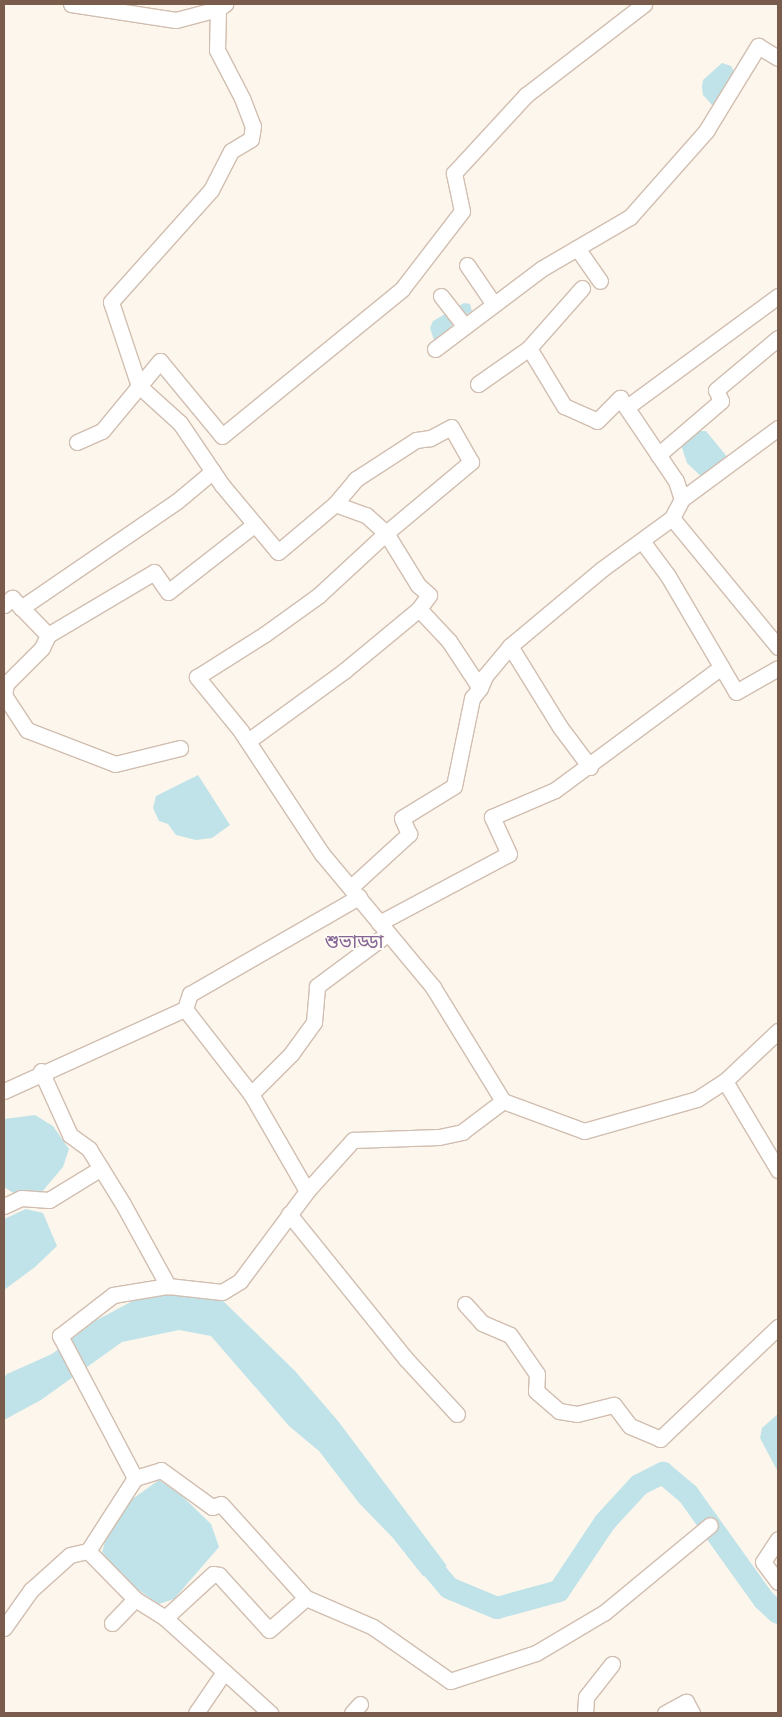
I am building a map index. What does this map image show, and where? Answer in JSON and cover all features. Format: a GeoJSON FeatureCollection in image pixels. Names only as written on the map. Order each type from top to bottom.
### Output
{"type":"FeatureCollection","features":[{"type":"Feature","properties":{"kind":"street"},"geometry":{"type":"LineString","coordinates":[[71,4],[176,20],[221,6],[218,50],[242,98],[253,126],[251,139],[232,151],[211,190],[111,302],[139,386],[180,423],[213,471],[278,552],[335,504],[356,479],[416,440],[430,438],[451,427],[471,462],[386,533],[319,595],[265,634],[197,677],[248,741],[322,854],[432,987],[503,1101],[584,1131],[698,1099],[725,1081],[778,1031]]}},
{"type":"Feature","properties":{"kind":"street"},"geometry":{"type":"LineString","coordinates":[[77,442],[102,431],[160,361],[222,436],[402,289],[462,211],[454,173],[526,95],[644,4]]}},
{"type":"Feature","properties":{"kind":"street"},"geometry":{"type":"LineString","coordinates":[[435,349],[464,325],[541,269],[630,217],[706,131],[758,46],[778,58]]}},
{"type":"Feature","properties":{"kind":"street"},"geometry":{"type":"LineString","coordinates":[[577,248],[600,281]]}},
{"type":"Feature","properties":{"kind":"street"},"geometry":{"type":"LineString","coordinates":[[467,265],[493,304]]}},
{"type":"Feature","properties":{"kind":"street"},"geometry":{"type":"LineString","coordinates":[[478,384],[529,348],[582,288]]}},
{"type":"Feature","properties":{"kind":"street"},"geometry":{"type":"LineString","coordinates":[[441,296],[464,325]]}},
{"type":"Feature","properties":{"kind":"street"},"geometry":{"type":"LineString","coordinates":[[627,408],[778,296]]}},
{"type":"Feature","properties":{"kind":"street"},"geometry":{"type":"LineString","coordinates":[[658,455],[720,401],[716,390],[778,338]]}},
{"type":"Feature","properties":{"kind":"street"},"geometry":{"type":"LineString","coordinates":[[529,348],[564,406],[598,421],[620,398],[676,481],[682,499]]}},
{"type":"Feature","properties":{"kind":"street"},"geometry":{"type":"LineString","coordinates":[[4,1091],[41,1072],[185,1009],[190,994],[355,892],[409,834],[402,818],[454,786],[472,698],[480,688],[485,676],[510,646],[672,518],[682,499],[778,428]]}},
{"type":"Feature","properties":{"kind":"street"},"geometry":{"type":"LineString","coordinates":[[21,608],[176,502],[213,471]]}},
{"type":"Feature","properties":{"kind":"street"},"geometry":{"type":"LineString","coordinates":[[248,741],[344,671],[419,609],[429,595],[418,585],[386,533],[366,515],[335,504]]}},
{"type":"Feature","properties":{"kind":"street"},"geometry":{"type":"LineString","coordinates":[[672,518],[778,647]]}},
{"type":"Feature","properties":{"kind":"street"},"geometry":{"type":"LineString","coordinates":[[180,748],[115,764],[27,730],[4,695],[6,684],[42,648],[48,635],[154,572],[168,592],[255,524]]}},
{"type":"Feature","properties":{"kind":"street"},"geometry":{"type":"LineString","coordinates":[[642,540],[668,576],[736,692],[778,668]]}},
{"type":"Feature","properties":{"kind":"street"},"geometry":{"type":"LineString","coordinates":[[4,605],[12,598],[48,635]]}},
{"type":"Feature","properties":{"kind":"street"},"geometry":{"type":"LineString","coordinates":[[419,609],[449,641],[480,688]]}},
{"type":"Feature","properties":{"kind":"street"},"geometry":{"type":"LineString","coordinates":[[510,646],[560,727],[590,767]]}},
{"type":"Feature","properties":{"kind":"street"},"geometry":{"type":"LineString","coordinates":[[251,1094],[292,1054],[314,1022],[317,986],[383,928],[509,854],[492,816],[555,790],[590,767],[721,667]]}},
{"type":"Feature","properties":{"kind":"street"},"geometry":{"type":"LineString","coordinates":[[185,1009],[251,1094],[307,1191]]}},
{"type":"Feature","properties":{"kind":"street"},"geometry":{"type":"LineString","coordinates":[[41,1072],[70,1135],[89,1149],[168,1286]]}},
{"type":"Feature","properties":{"kind":"street"},"geometry":{"type":"LineString","coordinates":[[725,1081],[778,1170]]}},
{"type":"Feature","properties":{"kind":"street"},"geometry":{"type":"LineString","coordinates":[[134,1478],[60,1336],[113,1295],[168,1286],[222,1292],[240,1281],[307,1191],[353,1140],[439,1137],[462,1132],[503,1101]]}},
{"type":"Feature","properties":{"kind":"street"},"geometry":{"type":"LineString","coordinates":[[4,1206],[22,1198],[49,1200],[101,1168]]}},
{"type":"Feature","properties":{"kind":"street"},"geometry":{"type":"LineString","coordinates":[[289,1214],[406,1359],[457,1414]]}},
{"type":"Feature","properties":{"kind":"street"},"geometry":{"type":"LineString","coordinates":[[465,1304],[482,1323],[510,1335],[537,1374],[536,1391],[559,1412],[577,1414],[614,1405],[630,1426],[660,1440],[778,1327]]}},
{"type":"Feature","properties":{"kind":"street"},"geometry":{"type":"LineString","coordinates":[[4,1628],[31,1590],[70,1555],[88,1551],[134,1478],[161,1470],[212,1507],[221,1504],[306,1598],[373,1627],[450,1682],[536,1653],[597,1616],[710,1525]]}},
{"type":"Feature","properties":{"kind":"street"},"geometry":{"type":"LineString","coordinates":[[778,1539],[763,1562],[778,1582]]}},
{"type":"Feature","properties":{"kind":"street"},"geometry":{"type":"LineString","coordinates":[[88,1551],[136,1598],[166,1618],[270,1713]]}},
{"type":"Feature","properties":{"kind":"street"},"geometry":{"type":"LineString","coordinates":[[166,1618],[213,1574],[219,1575],[269,1630],[306,1598]]}},
{"type":"Feature","properties":{"kind":"street"},"geometry":{"type":"LineString","coordinates":[[112,1623],[136,1598]]}},
{"type":"Feature","properties":{"kind":"street"},"geometry":{"type":"LineString","coordinates":[[586,1713],[586,1697],[612,1664]]}},
{"type":"Feature","properties":{"kind":"street"},"geometry":{"type":"LineString","coordinates":[[196,1713],[224,1672]]}},
{"type":"Feature","properties":{"kind":"street"},"geometry":{"type":"LineString","coordinates":[[665,1713],[686,1702],[692,1713]]}},
{"type":"Feature","properties":{"kind":"water"},"geometry":{"type":"Polygon","coordinates":[[[722,63],[731,66],[735,73],[713,106],[703,95],[703,80],[722,63]]]}},
{"type":"Feature","properties":{"kind":"water"},"geometry":{"type":"Polygon","coordinates":[[[464,303],[470,304],[472,311],[455,321],[439,343],[434,340],[430,328],[433,321],[464,303]]]}},
{"type":"Feature","properties":{"kind":"water"},"geometry":{"type":"Polygon","coordinates":[[[691,431],[706,431],[733,464],[710,485],[687,463],[678,436],[691,431]]]}},
{"type":"Feature","properties":{"kind":"water"},"geometry":{"type":"Polygon","coordinates":[[[198,775],[230,825],[212,838],[196,840],[176,835],[168,824],[159,821],[153,808],[156,796],[198,775]]]}},
{"type":"Feature","properties":{"kind":"water"},"geometry":{"type":"Polygon","coordinates":[[[35,1115],[53,1126],[69,1149],[63,1167],[41,1193],[21,1198],[4,1187],[4,1119],[35,1115]]]}},
{"type":"Feature","properties":{"kind":"water"},"geometry":{"type":"Polygon","coordinates":[[[26,1209],[43,1213],[57,1246],[35,1267],[4,1290],[4,1219],[26,1209]]]}},
{"type":"Feature","properties":{"kind":"water"},"geometry":{"type":"Polygon","coordinates":[[[178,1290],[219,1297],[295,1371],[338,1421],[447,1566],[423,1576],[393,1538],[359,1503],[319,1451],[289,1426],[211,1336],[179,1330],[122,1342],[41,1400],[4,1420],[4,1377],[7,1374],[52,1354],[95,1321],[142,1296],[178,1290]]]}},
{"type":"Feature","properties":{"kind":"water"},"geometry":{"type":"Polygon","coordinates":[[[778,1414],[778,1472],[760,1438],[762,1428],[778,1414]]]}},
{"type":"Feature","properties":{"kind":"water"},"geometry":{"type":"Polygon","coordinates":[[[159,1480],[182,1496],[211,1524],[219,1547],[174,1599],[159,1604],[128,1583],[102,1552],[108,1532],[131,1500],[159,1480]]]}},
{"type":"Feature","properties":{"kind":"waterway"},"geometry":{"type":"LineString","coordinates":[[415,1548],[449,1588],[497,1608],[559,1591],[605,1522],[639,1485],[663,1473],[688,1494],[764,1600],[778,1613]]}},
{"type":"Feature","properties":{"kind":"district","name":"শুভাড্ডা"},"geometry":{"type":"Point","coordinates":[354,942]}}]}
